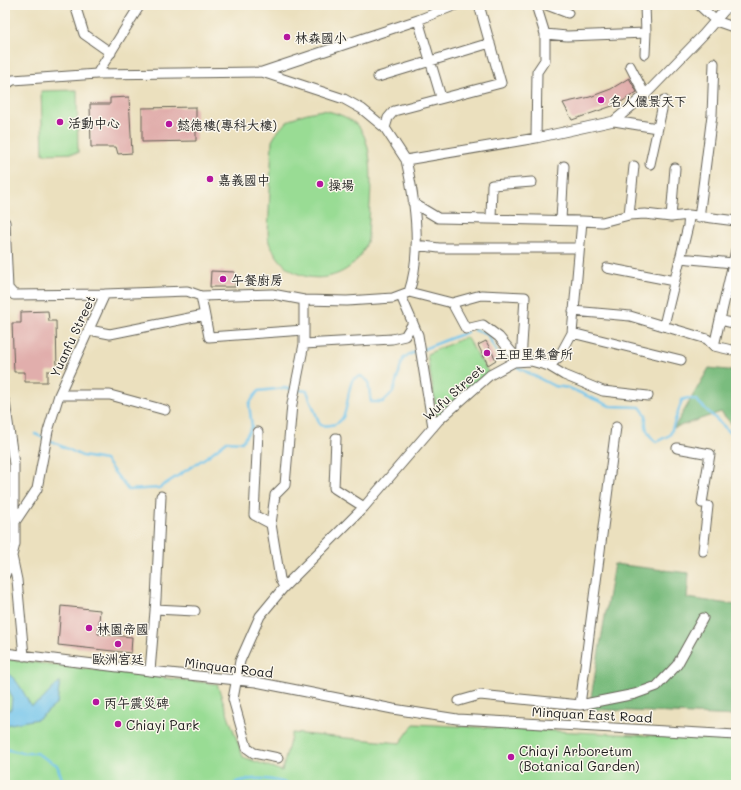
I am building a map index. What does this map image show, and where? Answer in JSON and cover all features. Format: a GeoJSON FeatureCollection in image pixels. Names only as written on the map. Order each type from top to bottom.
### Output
{"type":"FeatureCollection","features":[{"type":"Feature","properties":{"kind":"street"},"geometry":{"type":"LineString","coordinates":[[75,5],[84,34],[111,53]]}},
{"type":"Feature","properties":{"kind":"street"},"geometry":{"type":"LineString","coordinates":[[97,74],[140,5]]}},
{"type":"Feature","properties":{"kind":"street"},"geometry":{"type":"LineString","coordinates":[[5,85],[13,80],[97,74],[262,72],[418,20],[456,5]]}},
{"type":"Feature","properties":{"kind":"street"},"geometry":{"type":"LineString","coordinates":[[384,128],[394,111],[441,97],[501,83],[479,5]]}},
{"type":"Feature","properties":{"kind":"street"},"geometry":{"type":"LineString","coordinates":[[536,5],[544,34],[545,60],[537,72],[536,138]]}},
{"type":"Feature","properties":{"kind":"street"},"geometry":{"type":"LineString","coordinates":[[547,5],[568,13]]}},
{"type":"Feature","properties":{"kind":"street"},"geometry":{"type":"LineString","coordinates":[[645,54],[646,5]]}},
{"type":"Feature","properties":{"kind":"street"},"geometry":{"type":"LineString","coordinates":[[700,5],[716,20],[736,28]]}},
{"type":"Feature","properties":{"kind":"street"},"geometry":{"type":"LineString","coordinates":[[614,121],[645,95],[729,5]]}},
{"type":"Feature","properties":{"kind":"street"},"geometry":{"type":"LineString","coordinates":[[418,20],[441,97]]}},
{"type":"Feature","properties":{"kind":"street"},"geometry":{"type":"LineString","coordinates":[[544,34],[567,36],[646,33]]}},
{"type":"Feature","properties":{"kind":"street"},"geometry":{"type":"LineString","coordinates":[[378,77],[490,42]]}},
{"type":"Feature","properties":{"kind":"street"},"geometry":{"type":"LineString","coordinates":[[699,218],[712,115],[714,63]]}},
{"type":"Feature","properties":{"kind":"street"},"geometry":{"type":"LineString","coordinates":[[630,66],[645,95]]}},
{"type":"Feature","properties":{"kind":"street"},"geometry":{"type":"LineString","coordinates":[[262,72],[344,99],[362,109],[384,128],[406,160],[413,203],[416,267],[405,294],[418,335],[433,427]]}},
{"type":"Feature","properties":{"kind":"street"},"geometry":{"type":"LineString","coordinates":[[650,164],[664,100]]}},
{"type":"Feature","properties":{"kind":"street"},"geometry":{"type":"LineString","coordinates":[[406,160],[536,138],[614,121],[657,128]]}},
{"type":"Feature","properties":{"kind":"street"},"geometry":{"type":"LineString","coordinates":[[561,220],[564,166]]}},
{"type":"Feature","properties":{"kind":"street"},"geometry":{"type":"LineString","coordinates":[[629,215],[634,166]]}},
{"type":"Feature","properties":{"kind":"street"},"geometry":{"type":"LineString","coordinates":[[671,216],[675,168]]}},
{"type":"Feature","properties":{"kind":"street"},"geometry":{"type":"LineString","coordinates":[[491,219],[492,185],[532,182]]}},
{"type":"Feature","properties":{"kind":"street"},"geometry":{"type":"LineString","coordinates":[[413,203],[438,218],[602,222],[629,215],[645,214],[689,216],[736,221]]}},
{"type":"Feature","properties":{"kind":"street"},"geometry":{"type":"LineString","coordinates":[[664,325],[688,226],[689,216]]}},
{"type":"Feature","properties":{"kind":"street"},"geometry":{"type":"LineString","coordinates":[[549,366],[559,357],[572,333],[582,221]]}},
{"type":"Feature","properties":{"kind":"street","name":"Yuanfu Street"},"geometry":{"type":"LineString","coordinates":[[5,222],[8,288],[14,295],[105,294],[59,395],[48,431],[37,489],[15,522]]}},
{"type":"Feature","properties":{"kind":"street"},"geometry":{"type":"LineString","coordinates":[[416,245],[439,248],[579,248]]}},
{"type":"Feature","properties":{"kind":"street"},"geometry":{"type":"LineString","coordinates":[[714,346],[720,320],[732,287],[733,263],[736,250]]}},
{"type":"Feature","properties":{"kind":"street"},"geometry":{"type":"LineString","coordinates":[[680,258],[733,263]]}},
{"type":"Feature","properties":{"kind":"street"},"geometry":{"type":"LineString","coordinates":[[607,268],[674,281]]}},
{"type":"Feature","properties":{"kind":"street"},"geometry":{"type":"LineString","coordinates":[[105,294],[187,291],[200,296],[272,294],[304,300],[347,302],[393,298],[405,294],[452,303],[481,295],[525,297],[520,361]]}},
{"type":"Feature","properties":{"kind":"street"},"geometry":{"type":"LineString","coordinates":[[200,296],[209,337],[304,330]]}},
{"type":"Feature","properties":{"kind":"street"},"geometry":{"type":"LineString","coordinates":[[284,587],[280,579],[271,524],[275,495],[285,485],[295,389],[304,344],[304,300]]}},
{"type":"Feature","properties":{"kind":"street"},"geometry":{"type":"LineString","coordinates":[[452,303],[466,329],[483,325],[499,337],[520,361],[531,361],[549,366],[564,375],[603,391],[648,396]]}},
{"type":"Feature","properties":{"kind":"street"},"geometry":{"type":"LineString","coordinates":[[573,311],[630,316],[707,339],[714,346],[736,352]]}},
{"type":"Feature","properties":{"kind":"street"},"geometry":{"type":"LineString","coordinates":[[89,330],[110,334],[204,315]]}},
{"type":"Feature","properties":{"kind":"street"},"geometry":{"type":"LineString","coordinates":[[720,320],[736,324]]}},
{"type":"Feature","properties":{"kind":"street"},"geometry":{"type":"LineString","coordinates":[[304,344],[392,339],[405,336],[413,323]]}},
{"type":"Feature","properties":{"kind":"street"},"geometry":{"type":"LineString","coordinates":[[572,333],[680,360]]}},
{"type":"Feature","properties":{"kind":"street","name":"Wufu Street"},"geometry":{"type":"LineString","coordinates":[[278,758],[254,753],[247,748],[233,699],[240,661],[260,616],[284,587],[364,507],[433,427],[490,375],[514,362],[520,361]]}},
{"type":"Feature","properties":{"kind":"street"},"geometry":{"type":"LineString","coordinates":[[59,395],[110,395],[165,410]]}},
{"type":"Feature","properties":{"kind":"street"},"geometry":{"type":"LineString","coordinates":[[5,402],[14,464],[15,522],[15,544],[5,574]]}},
{"type":"Feature","properties":{"kind":"street"},"geometry":{"type":"LineString","coordinates":[[580,705],[616,427]]}},
{"type":"Feature","properties":{"kind":"street"},"geometry":{"type":"LineString","coordinates":[[258,432],[254,515],[271,524]]}},
{"type":"Feature","properties":{"kind":"street"},"geometry":{"type":"LineString","coordinates":[[336,438],[334,488],[364,507]]}},
{"type":"Feature","properties":{"kind":"street"},"geometry":{"type":"LineString","coordinates":[[677,448],[710,454],[705,505],[703,551]]}},
{"type":"Feature","properties":{"kind":"street"},"geometry":{"type":"LineString","coordinates":[[150,671],[161,496]]}},
{"type":"Feature","properties":{"kind":"street"},"geometry":{"type":"LineString","coordinates":[[12,556],[17,580],[24,656]]}},
{"type":"Feature","properties":{"kind":"street"},"geometry":{"type":"LineString","coordinates":[[155,609],[196,611]]}},
{"type":"Feature","properties":{"kind":"street"},"geometry":{"type":"LineString","coordinates":[[459,701],[480,695],[580,705],[635,694],[657,686],[677,666],[703,618]]}},
{"type":"Feature","properties":{"kind":"street","name":"Minquan Road"},"geometry":{"type":"LineString","coordinates":[[5,653],[262,683],[393,709],[448,718]]}},
{"type":"Feature","properties":{"kind":"street","name":"Minquan East Road"},"geometry":{"type":"LineString","coordinates":[[448,718],[736,735]]}},
{"type":"Feature","properties":{"kind":"green space","name":"活動中心"},"geometry":{"type":"Polygon","coordinates":[[[77,90],[78,153],[43,154],[41,91],[77,90]]]}},
{"type":"Feature","properties":{"kind":"green space","name":"操場"},"geometry":{"type":"Polygon","coordinates":[[[323,110],[339,114],[354,122],[361,130],[366,141],[371,167],[368,238],[362,253],[352,265],[340,273],[326,277],[312,277],[298,274],[285,266],[269,242],[268,231],[272,141],[282,127],[293,118],[307,113],[323,110]]]}},
{"type":"Feature","properties":{"kind":"green space"},"geometry":{"type":"Polygon","coordinates":[[[466,337],[490,375],[438,421],[427,354],[466,337]]]}},
{"type":"Feature","properties":{"kind":"green space"},"geometry":{"type":"Polygon","coordinates":[[[709,368],[736,371],[736,429],[721,412],[674,428],[709,368]]]}},
{"type":"Feature","properties":{"kind":"green space"},"geometry":{"type":"Polygon","coordinates":[[[614,564],[689,573],[687,598],[736,605],[736,716],[589,709],[614,564]]]}},
{"type":"Feature","properties":{"kind":"green space"},"geometry":{"type":"Polygon","coordinates":[[[5,659],[217,684],[243,757],[282,771],[292,733],[400,743],[414,724],[736,740],[736,785],[5,785],[5,659]]]}},
{"type":"Feature","properties":{"kind":"water"},"geometry":{"type":"Polygon","coordinates":[[[5,673],[17,682],[31,706],[42,700],[60,681],[57,704],[38,719],[5,725],[5,713],[11,709],[12,697],[9,690],[5,689],[5,673]]]}},
{"type":"Feature","properties":{"kind":"building","name":"名人儷景天下"},"geometry":{"type":"Polygon","coordinates":[[[629,78],[637,92],[618,104],[572,120],[563,103],[590,97],[611,89],[629,78]]]}},
{"type":"Feature","properties":{"kind":"building"},"geometry":{"type":"Polygon","coordinates":[[[129,97],[132,153],[118,154],[116,147],[91,147],[90,104],[110,104],[110,98],[129,97]]]}},
{"type":"Feature","properties":{"kind":"building","name":"懿德樓(專科大樓)"},"geometry":{"type":"Polygon","coordinates":[[[196,107],[196,141],[142,142],[142,108],[196,107]]]}},
{"type":"Feature","properties":{"kind":"building","name":"午餐廚房"},"geometry":{"type":"Polygon","coordinates":[[[211,271],[235,272],[235,287],[210,287],[211,271]]]}},
{"type":"Feature","properties":{"kind":"building"},"geometry":{"type":"Polygon","coordinates":[[[48,311],[49,321],[56,321],[57,371],[47,371],[47,382],[25,382],[25,372],[14,372],[12,323],[21,323],[21,312],[48,311]]]}},
{"type":"Feature","properties":{"kind":"building","name":"王田里集會所"},"geometry":{"type":"Polygon","coordinates":[[[486,341],[496,360],[488,365],[478,345],[486,341]]]}},
{"type":"Feature","properties":{"kind":"building","name":"林園帝國"},"geometry":{"type":"Polygon","coordinates":[[[61,606],[100,610],[98,634],[132,637],[131,653],[58,645],[61,606]]]}},
{"type":"Feature","properties":{"kind":"waterway"},"geometry":{"type":"LineString","coordinates":[[474,330],[487,334],[497,353],[505,359]]}},
{"type":"Feature","properties":{"kind":"waterway"},"geometry":{"type":"LineString","coordinates":[[49,440],[82,456],[105,460],[128,490],[159,488],[208,456],[227,441],[242,442],[252,427],[249,404],[258,391],[285,388],[307,391],[320,425],[331,425],[338,423],[343,418],[353,379],[361,376],[368,381],[371,402],[383,402],[393,392],[403,359],[408,355],[467,332]]}},
{"type":"Feature","properties":{"kind":"waterway"},"geometry":{"type":"LineString","coordinates":[[517,367],[554,386],[569,388],[610,406],[640,407],[646,415],[646,427],[648,433],[656,442],[670,435],[682,400],[688,398],[696,400],[736,438]]}},
{"type":"Feature","properties":{"kind":"waterway"},"geometry":{"type":"LineString","coordinates":[[35,434],[44,438]]}},
{"type":"Feature","properties":{"kind":"waterway"},"geometry":{"type":"LineString","coordinates":[[5,749],[23,753],[36,753],[57,765],[64,785]]}},
{"type":"Feature","properties":{"kind":"waterway"},"geometry":{"type":"LineString","coordinates":[[234,785],[237,782],[251,779],[272,780],[293,785]]}},
{"type":"Feature","properties":{"kind":"place","name":"林森國小"},"geometry":{"type":"Point","coordinates":[287,37]}},
{"type":"Feature","properties":{"kind":"place","name":"名人儷景天下"},"geometry":{"type":"Point","coordinates":[601,100]}},
{"type":"Feature","properties":{"kind":"place","name":"活動中心"},"geometry":{"type":"Point","coordinates":[60,122]}},
{"type":"Feature","properties":{"kind":"place","name":"懿德樓(專科大樓)"},"geometry":{"type":"Point","coordinates":[169,124]}},
{"type":"Feature","properties":{"kind":"place","name":"嘉義國中"},"geometry":{"type":"Point","coordinates":[210,179]}},
{"type":"Feature","properties":{"kind":"place","name":"操場"},"geometry":{"type":"Point","coordinates":[320,184]}},
{"type":"Feature","properties":{"kind":"place","name":"午餐廚房"},"geometry":{"type":"Point","coordinates":[223,279]}},
{"type":"Feature","properties":{"kind":"place","name":"王田里集會所"},"geometry":{"type":"Point","coordinates":[487,353]}},
{"type":"Feature","properties":{"kind":"place","name":"林園帝國"},"geometry":{"type":"Point","coordinates":[89,628]}},
{"type":"Feature","properties":{"kind":"place","name":"歐洲宮廷"},"geometry":{"type":"Point","coordinates":[118,644]}},
{"type":"Feature","properties":{"kind":"place","name":"丙午震災碑"},"geometry":{"type":"Point","coordinates":[96,702]}},
{"type":"Feature","properties":{"kind":"place","name":"Chiayi Park"},"geometry":{"type":"Point","coordinates":[118,724]}},
{"type":"Feature","properties":{"kind":"place","name":"Chiayi Arboretum (Botanical Garden)"},"geometry":{"type":"Point","coordinates":[511,757]}}]}
